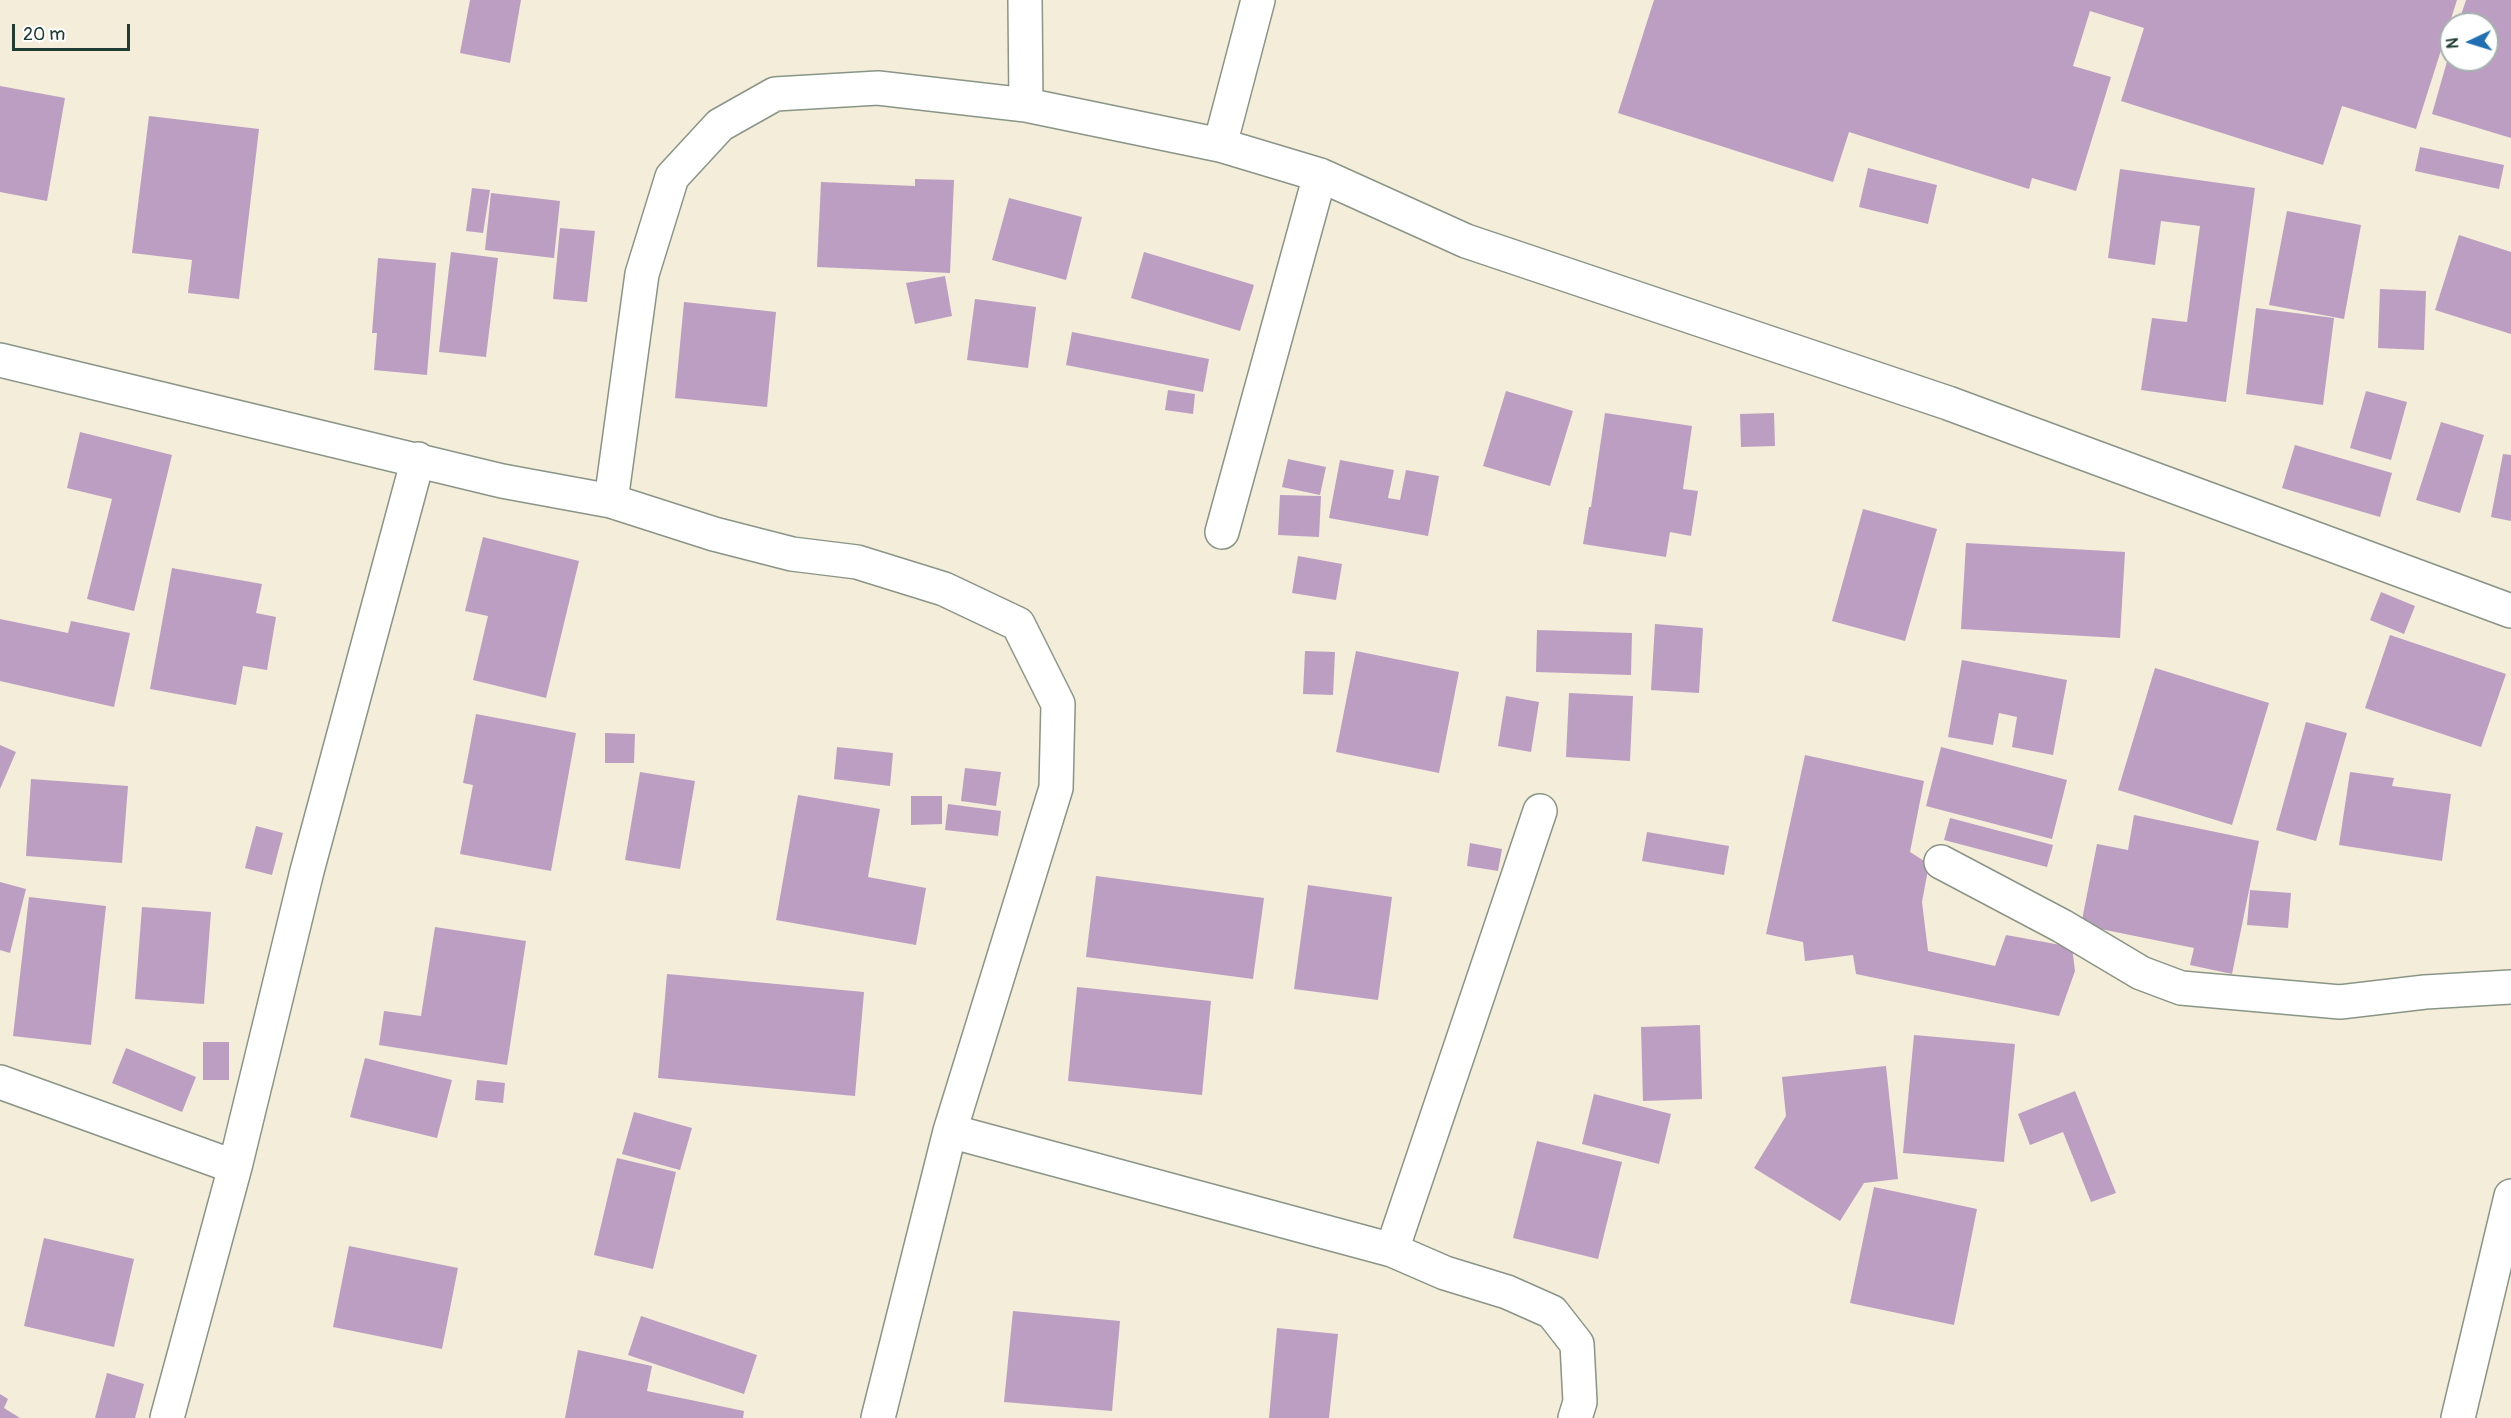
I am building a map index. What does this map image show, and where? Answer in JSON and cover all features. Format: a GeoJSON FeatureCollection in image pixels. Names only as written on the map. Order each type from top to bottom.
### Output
{"type":"FeatureCollection","features":[{"type":"Feature","properties":{"kind":"street"},"geometry":{"type":"LineString","coordinates":[[1025,0],[1026,105]]}},
{"type":"Feature","properties":{"kind":"street"},"geometry":{"type":"LineString","coordinates":[[1220,146],[1258,0]]}},
{"type":"Feature","properties":{"kind":"street"},"geometry":{"type":"LineString","coordinates":[[611,501],[642,274],[672,177],[720,125],[775,94],[878,88],[1026,105],[1220,146],[1320,175],[1466,241],[1948,403],[2511,611]]}},
{"type":"Feature","properties":{"kind":"street"},"geometry":{"type":"LineString","coordinates":[[1221,532],[1320,175]]}},
{"type":"Feature","properties":{"kind":"street"},"geometry":{"type":"LineString","coordinates":[[0,360],[502,481],[611,501],[714,534],[792,554],[857,562],[909,577],[971,600],[1018,624],[1058,704],[1056,788],[950,1131],[878,1418]]}},
{"type":"Feature","properties":{"kind":"street"},"geometry":{"type":"LineString","coordinates":[[167,1418],[235,1167],[308,872],[418,459]]}},
{"type":"Feature","properties":{"kind":"street"},"geometry":{"type":"LineString","coordinates":[[1392,1250],[1540,811]]}},
{"type":"Feature","properties":{"kind":"street"},"geometry":{"type":"LineString","coordinates":[[1941,862],[2062,926],[2141,973],[2181,988],[2340,1002],[2425,992],[2511,987]]}},
{"type":"Feature","properties":{"kind":"street"},"geometry":{"type":"LineString","coordinates":[[0,1082],[235,1167]]}},
{"type":"Feature","properties":{"kind":"street"},"geometry":{"type":"LineString","coordinates":[[950,1131],[1392,1250],[1445,1273],[1507,1292],[1552,1312],[1577,1344],[1580,1402],[1575,1418]]}},
{"type":"Feature","properties":{"kind":"street"},"geometry":{"type":"LineString","coordinates":[[2458,1418],[2511,1196]]}},
{"type":"Feature","properties":{"kind":"building"},"geometry":{"type":"Polygon","coordinates":[[[470,0],[521,0],[510,63],[460,53],[470,0]]]}},
{"type":"Feature","properties":{"kind":"building"},"geometry":{"type":"Polygon","coordinates":[[[1654,0],[2457,0],[2453,12],[2439,12],[2439,57],[2416,129],[2342,106],[2323,165],[2121,101],[2144,28],[2090,11],[2073,66],[2111,77],[2076,191],[2032,178],[2029,189],[1849,132],[1833,182],[1618,113],[1654,0]]]}},
{"type":"Feature","properties":{"kind":"building"},"geometry":{"type":"Polygon","coordinates":[[[2466,0],[2511,0],[2511,138],[2432,114],[2444,72],[2499,72],[2499,12],[2462,12],[2466,0]]]}},
{"type":"Feature","properties":{"kind":"building"},"geometry":{"type":"Polygon","coordinates":[[[0,86],[65,98],[47,201],[0,192],[0,86]]]}},
{"type":"Feature","properties":{"kind":"building"},"geometry":{"type":"Polygon","coordinates":[[[149,116],[259,129],[239,299],[188,293],[192,260],[132,253],[149,116]]]}},
{"type":"Feature","properties":{"kind":"building"},"geometry":{"type":"Polygon","coordinates":[[[2420,147],[2504,165],[2499,189],[2415,171],[2420,147]]]}},
{"type":"Feature","properties":{"kind":"building"},"geometry":{"type":"Polygon","coordinates":[[[1868,168],[1937,185],[1928,224],[1859,207],[1868,168]]]}},
{"type":"Feature","properties":{"kind":"building"},"geometry":{"type":"Polygon","coordinates":[[[2120,169],[2255,188],[2226,402],[2141,390],[2152,318],[2187,322],[2200,226],[2161,221],[2155,265],[2108,258],[2120,169]]]}},
{"type":"Feature","properties":{"kind":"building"},"geometry":{"type":"Polygon","coordinates":[[[915,179],[954,180],[950,273],[817,267],[821,182],[915,186],[915,179]]]}},
{"type":"Feature","properties":{"kind":"building"},"geometry":{"type":"Polygon","coordinates":[[[472,188],[490,190],[483,233],[466,231],[472,188]]]}},
{"type":"Feature","properties":{"kind":"building"},"geometry":{"type":"Polygon","coordinates":[[[491,193],[560,201],[554,258],[485,250],[491,193]]]}},
{"type":"Feature","properties":{"kind":"building"},"geometry":{"type":"Polygon","coordinates":[[[1009,198],[1082,217],[1066,280],[992,260],[1009,198]]]}},
{"type":"Feature","properties":{"kind":"building"},"geometry":{"type":"Polygon","coordinates":[[[2287,211],[2361,225],[2344,319],[2269,305],[2287,211]]]}},
{"type":"Feature","properties":{"kind":"building"},"geometry":{"type":"Polygon","coordinates":[[[560,228],[595,231],[587,302],[553,299],[560,228]]]}},
{"type":"Feature","properties":{"kind":"building"},"geometry":{"type":"Polygon","coordinates":[[[2459,235],[2511,252],[2511,334],[2435,310],[2459,235]]]}},
{"type":"Feature","properties":{"kind":"building"},"geometry":{"type":"Polygon","coordinates":[[[451,252],[498,258],[486,357],[439,352],[451,252]]]}},
{"type":"Feature","properties":{"kind":"building"},"geometry":{"type":"Polygon","coordinates":[[[1144,252],[1254,285],[1240,331],[1131,298],[1144,252]]]}},
{"type":"Feature","properties":{"kind":"building"},"geometry":{"type":"Polygon","coordinates":[[[378,258],[436,263],[427,375],[374,370],[377,333],[372,333],[378,258]]]}},
{"type":"Feature","properties":{"kind":"building"},"geometry":{"type":"Polygon","coordinates":[[[945,276],[952,316],[915,324],[906,283],[945,276]]]}},
{"type":"Feature","properties":{"kind":"building"},"geometry":{"type":"Polygon","coordinates":[[[2380,289],[2426,291],[2424,350],[2378,348],[2380,289]]]}},
{"type":"Feature","properties":{"kind":"building"},"geometry":{"type":"Polygon","coordinates":[[[975,299],[1036,307],[1028,368],[967,360],[975,299]]]}},
{"type":"Feature","properties":{"kind":"building"},"geometry":{"type":"Polygon","coordinates":[[[684,302],[776,312],[767,407],[675,398],[684,302]]]}},
{"type":"Feature","properties":{"kind":"building"},"geometry":{"type":"Polygon","coordinates":[[[2256,308],[2334,318],[2323,405],[2246,394],[2256,308]]]}},
{"type":"Feature","properties":{"kind":"building"},"geometry":{"type":"Polygon","coordinates":[[[1072,332],[1209,359],[1203,392],[1066,365],[1072,332]]]}},
{"type":"Feature","properties":{"kind":"building"},"geometry":{"type":"Polygon","coordinates":[[[1168,390],[1195,394],[1193,414],[1165,410],[1168,390]]]}},
{"type":"Feature","properties":{"kind":"building"},"geometry":{"type":"Polygon","coordinates":[[[1506,391],[1573,411],[1550,486],[1483,466],[1506,391]]]}},
{"type":"Feature","properties":{"kind":"building"},"geometry":{"type":"Polygon","coordinates":[[[2366,391],[2407,402],[2391,460],[2350,448],[2366,391]]]}},
{"type":"Feature","properties":{"kind":"building"},"geometry":{"type":"Polygon","coordinates":[[[1605,413],[1692,426],[1683,489],[1698,491],[1691,536],[1670,532],[1666,557],[1583,544],[1605,413]]]}},
{"type":"Feature","properties":{"kind":"building"},"geometry":{"type":"Polygon","coordinates":[[[1774,413],[1775,446],[1741,447],[1740,414],[1774,413]]]}},
{"type":"Feature","properties":{"kind":"building"},"geometry":{"type":"Polygon","coordinates":[[[2441,422],[2484,435],[2460,513],[2416,500],[2441,422]]]}},
{"type":"Feature","properties":{"kind":"building"},"geometry":{"type":"Polygon","coordinates":[[[80,432],[172,455],[134,611],[87,599],[112,499],[67,488],[80,432]]]}},
{"type":"Feature","properties":{"kind":"building"},"geometry":{"type":"Polygon","coordinates":[[[2295,445],[2392,473],[2380,517],[2282,488],[2295,445]]]}},
{"type":"Feature","properties":{"kind":"building"},"geometry":{"type":"Polygon","coordinates":[[[2503,454],[2511,455],[2511,521],[2491,517],[2503,454]]]}},
{"type":"Feature","properties":{"kind":"building"},"geometry":{"type":"Polygon","coordinates":[[[1288,459],[1326,467],[1320,495],[1282,487],[1288,459]]]}},
{"type":"Feature","properties":{"kind":"building"},"geometry":{"type":"Polygon","coordinates":[[[1340,460],[1394,470],[1388,498],[1400,500],[1406,470],[1439,476],[1428,536],[1329,518],[1340,460]]]}},
{"type":"Feature","properties":{"kind":"building"},"geometry":{"type":"Polygon","coordinates":[[[1280,495],[1321,496],[1319,537],[1278,535],[1280,495]]]}},
{"type":"Feature","properties":{"kind":"building"},"geometry":{"type":"Polygon","coordinates":[[[1863,509],[1937,529],[1905,641],[1832,621],[1863,509]]]}},
{"type":"Feature","properties":{"kind":"building"},"geometry":{"type":"Polygon","coordinates":[[[483,537],[579,561],[546,698],[473,680],[488,616],[465,611],[483,537]]]}},
{"type":"Feature","properties":{"kind":"building"},"geometry":{"type":"Polygon","coordinates":[[[1966,543],[2125,552],[2120,638],[1961,629],[1966,543]]]}},
{"type":"Feature","properties":{"kind":"building"},"geometry":{"type":"Polygon","coordinates":[[[1298,556],[1342,564],[1336,600],[1292,593],[1298,556]]]}},
{"type":"Feature","properties":{"kind":"building"},"geometry":{"type":"Polygon","coordinates":[[[172,568],[262,584],[256,613],[276,617],[267,670],[243,666],[236,705],[150,689],[172,568]]]}},
{"type":"Feature","properties":{"kind":"building"},"geometry":{"type":"Polygon","coordinates":[[[2381,592],[2415,606],[2404,634],[2370,620],[2381,592]]]}},
{"type":"Feature","properties":{"kind":"building"},"geometry":{"type":"Polygon","coordinates":[[[0,619],[68,633],[71,621],[130,633],[114,707],[0,681],[0,619]]]}},
{"type":"Feature","properties":{"kind":"building"},"geometry":{"type":"Polygon","coordinates":[[[1655,624],[1703,628],[1699,693],[1651,690],[1655,624]]]}},
{"type":"Feature","properties":{"kind":"building"},"geometry":{"type":"Polygon","coordinates":[[[1537,630],[1632,633],[1631,675],[1536,672],[1537,630]]]}},
{"type":"Feature","properties":{"kind":"building"},"geometry":{"type":"Polygon","coordinates":[[[2390,635],[2506,674],[2481,747],[2365,708],[2390,635]]]}},
{"type":"Feature","properties":{"kind":"building"},"geometry":{"type":"Polygon","coordinates":[[[1305,651],[1335,652],[1333,695],[1303,694],[1305,651]]]}},
{"type":"Feature","properties":{"kind":"building"},"geometry":{"type":"Polygon","coordinates":[[[1356,651],[1459,672],[1439,773],[1336,752],[1356,651]]]}},
{"type":"Feature","properties":{"kind":"building"},"geometry":{"type":"Polygon","coordinates":[[[1962,660],[2067,680],[2053,755],[2012,747],[2017,717],[1999,713],[1993,745],[1948,737],[1962,660]]]}},
{"type":"Feature","properties":{"kind":"building"},"geometry":{"type":"Polygon","coordinates":[[[2155,668],[2269,703],[2232,825],[2118,790],[2155,668]]]}},
{"type":"Feature","properties":{"kind":"building"},"geometry":{"type":"Polygon","coordinates":[[[1569,693],[1633,696],[1630,761],[1566,757],[1569,693]]]}},
{"type":"Feature","properties":{"kind":"building"},"geometry":{"type":"Polygon","coordinates":[[[1506,696],[1539,702],[1531,752],[1498,746],[1506,696]]]}},
{"type":"Feature","properties":{"kind":"building"},"geometry":{"type":"Polygon","coordinates":[[[476,714],[576,733],[551,871],[460,854],[473,785],[463,783],[476,714]]]}},
{"type":"Feature","properties":{"kind":"building"},"geometry":{"type":"Polygon","coordinates":[[[2306,722],[2347,733],[2316,841],[2276,830],[2306,722]]]}},
{"type":"Feature","properties":{"kind":"building"},"geometry":{"type":"Polygon","coordinates":[[[605,733],[635,734],[634,763],[605,763],[605,733]]]}},
{"type":"Feature","properties":{"kind":"building"},"geometry":{"type":"Polygon","coordinates":[[[0,745],[16,752],[0,789],[0,745]]]}},
{"type":"Feature","properties":{"kind":"building"},"geometry":{"type":"Polygon","coordinates":[[[837,747],[893,753],[890,786],[834,779],[837,747]]]}},
{"type":"Feature","properties":{"kind":"building"},"geometry":{"type":"Polygon","coordinates":[[[1941,747],[2067,780],[2052,839],[1926,806],[1941,747]]]}},
{"type":"Feature","properties":{"kind":"building"},"geometry":{"type":"Polygon","coordinates":[[[1805,755],[1924,781],[1910,852],[1929,864],[1922,902],[1928,951],[1995,966],[2006,935],[2072,947],[2075,971],[2059,1016],[1856,974],[1853,955],[1805,961],[1803,942],[1766,934],[1805,755]]]}},
{"type":"Feature","properties":{"kind":"building"},"geometry":{"type":"Polygon","coordinates":[[[965,768],[1001,772],[996,806],[961,801],[965,768]]]}},
{"type":"Feature","properties":{"kind":"building"},"geometry":{"type":"Polygon","coordinates":[[[640,772],[695,781],[680,869],[625,860],[640,772]]]}},
{"type":"Feature","properties":{"kind":"building"},"geometry":{"type":"Polygon","coordinates":[[[2350,772],[2394,778],[2392,786],[2451,794],[2442,861],[2339,845],[2350,772]]]}},
{"type":"Feature","properties":{"kind":"building"},"geometry":{"type":"Polygon","coordinates":[[[31,779],[128,786],[122,863],[26,856],[31,779]]]}},
{"type":"Feature","properties":{"kind":"building"},"geometry":{"type":"Polygon","coordinates":[[[798,795],[880,809],[868,877],[926,888],[916,945],[776,920],[798,795]]]}},
{"type":"Feature","properties":{"kind":"building"},"geometry":{"type":"Polygon","coordinates":[[[911,796],[942,796],[942,824],[911,825],[911,796]]]}},
{"type":"Feature","properties":{"kind":"building"},"geometry":{"type":"Polygon","coordinates":[[[948,804],[1001,811],[998,836],[945,830],[948,804]]]}},
{"type":"Feature","properties":{"kind":"building"},"geometry":{"type":"Polygon","coordinates":[[[2134,815],[2259,841],[2232,974],[2190,965],[2194,948],[2081,925],[2097,844],[2128,850],[2134,815]]]}},
{"type":"Feature","properties":{"kind":"building"},"geometry":{"type":"Polygon","coordinates":[[[1950,818],[2053,845],[2047,867],[1944,840],[1950,818]]]}},
{"type":"Feature","properties":{"kind":"building"},"geometry":{"type":"Polygon","coordinates":[[[256,826],[283,833],[272,875],[245,868],[256,826]]]}},
{"type":"Feature","properties":{"kind":"building"},"geometry":{"type":"Polygon","coordinates":[[[1647,832],[1729,846],[1724,875],[1642,861],[1647,832]]]}},
{"type":"Feature","properties":{"kind":"building"},"geometry":{"type":"Polygon","coordinates":[[[1470,843],[1502,849],[1498,871],[1467,866],[1470,843]]]}},
{"type":"Feature","properties":{"kind":"building"},"geometry":{"type":"Polygon","coordinates":[[[1096,876],[1264,898],[1253,979],[1086,957],[1096,876]]]}},
{"type":"Feature","properties":{"kind":"building"},"geometry":{"type":"Polygon","coordinates":[[[0,882],[26,889],[10,953],[0,950],[0,882]]]}},
{"type":"Feature","properties":{"kind":"building"},"geometry":{"type":"Polygon","coordinates":[[[1308,885],[1392,897],[1378,1000],[1294,989],[1308,885]]]}},
{"type":"Feature","properties":{"kind":"building"},"geometry":{"type":"Polygon","coordinates":[[[2250,890],[2291,893],[2288,928],[2247,925],[2250,890]]]}},
{"type":"Feature","properties":{"kind":"building"},"geometry":{"type":"Polygon","coordinates":[[[29,897],[106,906],[91,1045],[13,1036],[29,897]]]}},
{"type":"Feature","properties":{"kind":"building"},"geometry":{"type":"Polygon","coordinates":[[[142,907],[211,912],[204,1004],[135,999],[142,907]]]}},
{"type":"Feature","properties":{"kind":"building"},"geometry":{"type":"Polygon","coordinates":[[[435,927],[526,941],[507,1065],[379,1045],[384,1011],[421,1016],[435,927]]]}},
{"type":"Feature","properties":{"kind":"building"},"geometry":{"type":"Polygon","coordinates":[[[667,974],[864,992],[855,1096],[658,1078],[667,974]]]}},
{"type":"Feature","properties":{"kind":"building"},"geometry":{"type":"Polygon","coordinates":[[[1077,987],[1211,1001],[1202,1095],[1068,1081],[1077,987]]]}},
{"type":"Feature","properties":{"kind":"building"},"geometry":{"type":"Polygon","coordinates":[[[1700,1025],[1702,1099],[1643,1101],[1641,1027],[1700,1025]]]}},
{"type":"Feature","properties":{"kind":"building"},"geometry":{"type":"Polygon","coordinates":[[[1914,1035],[2015,1044],[2004,1162],[1903,1153],[1914,1035]]]}},
{"type":"Feature","properties":{"kind":"building"},"geometry":{"type":"Polygon","coordinates":[[[203,1042],[229,1042],[229,1080],[203,1080],[203,1042]]]}},
{"type":"Feature","properties":{"kind":"building"},"geometry":{"type":"Polygon","coordinates":[[[126,1048],[196,1077],[182,1112],[112,1083],[126,1048]]]}},
{"type":"Feature","properties":{"kind":"building"},"geometry":{"type":"Polygon","coordinates":[[[365,1058],[452,1080],[437,1138],[350,1117],[365,1058]]]}},
{"type":"Feature","properties":{"kind":"building"},"geometry":{"type":"Polygon","coordinates":[[[1886,1066],[1898,1179],[1864,1183],[1840,1221],[1754,1168],[1786,1116],[1782,1077],[1886,1066]]]}},
{"type":"Feature","properties":{"kind":"building"},"geometry":{"type":"Polygon","coordinates":[[[477,1080],[505,1083],[503,1103],[475,1100],[477,1080]]]}},
{"type":"Feature","properties":{"kind":"building"},"geometry":{"type":"Polygon","coordinates":[[[2075,1091],[2116,1193],[2091,1202],[2063,1132],[2030,1145],[2018,1114],[2075,1091]]]}},
{"type":"Feature","properties":{"kind":"building"},"geometry":{"type":"Polygon","coordinates":[[[1594,1094],[1671,1114],[1659,1164],[1582,1144],[1594,1094]]]}},
{"type":"Feature","properties":{"kind":"building"},"geometry":{"type":"Polygon","coordinates":[[[634,1112],[692,1128],[680,1170],[622,1154],[634,1112]]]}},
{"type":"Feature","properties":{"kind":"building"},"geometry":{"type":"Polygon","coordinates":[[[1537,1141],[1622,1162],[1598,1259],[1513,1238],[1537,1141]]]}},
{"type":"Feature","properties":{"kind":"building"},"geometry":{"type":"Polygon","coordinates":[[[617,1158],[676,1172],[653,1269],[594,1255],[617,1158]]]}},
{"type":"Feature","properties":{"kind":"building"},"geometry":{"type":"Polygon","coordinates":[[[1874,1187],[1977,1209],[1954,1325],[1850,1303],[1874,1187]]]}},
{"type":"Feature","properties":{"kind":"building"},"geometry":{"type":"Polygon","coordinates":[[[44,1238],[134,1259],[114,1347],[24,1326],[44,1238]]]}},
{"type":"Feature","properties":{"kind":"building"},"geometry":{"type":"Polygon","coordinates":[[[349,1246],[458,1268],[442,1349],[333,1327],[349,1246]]]}},
{"type":"Feature","properties":{"kind":"building"},"geometry":{"type":"Polygon","coordinates":[[[1013,1311],[1120,1321],[1112,1411],[1004,1402],[1013,1311]]]}},
{"type":"Feature","properties":{"kind":"building"},"geometry":{"type":"Polygon","coordinates":[[[641,1316],[757,1355],[744,1394],[628,1355],[641,1316]]]}},
{"type":"Feature","properties":{"kind":"building"},"geometry":{"type":"Polygon","coordinates":[[[1277,1328],[1338,1334],[1329,1418],[1269,1418],[1277,1328]]]}},
{"type":"Feature","properties":{"kind":"building"},"geometry":{"type":"Polygon","coordinates":[[[578,1350],[652,1366],[647,1391],[744,1411],[743,1418],[565,1418],[578,1350]]]}},
{"type":"Feature","properties":{"kind":"building"},"geometry":{"type":"Polygon","coordinates":[[[107,1373],[144,1384],[135,1418],[95,1418],[107,1373]]]}},
{"type":"Feature","properties":{"kind":"building"},"geometry":{"type":"Polygon","coordinates":[[[0,1394],[8,1399],[4,1408],[20,1418],[0,1418],[0,1394]]]}}]}
